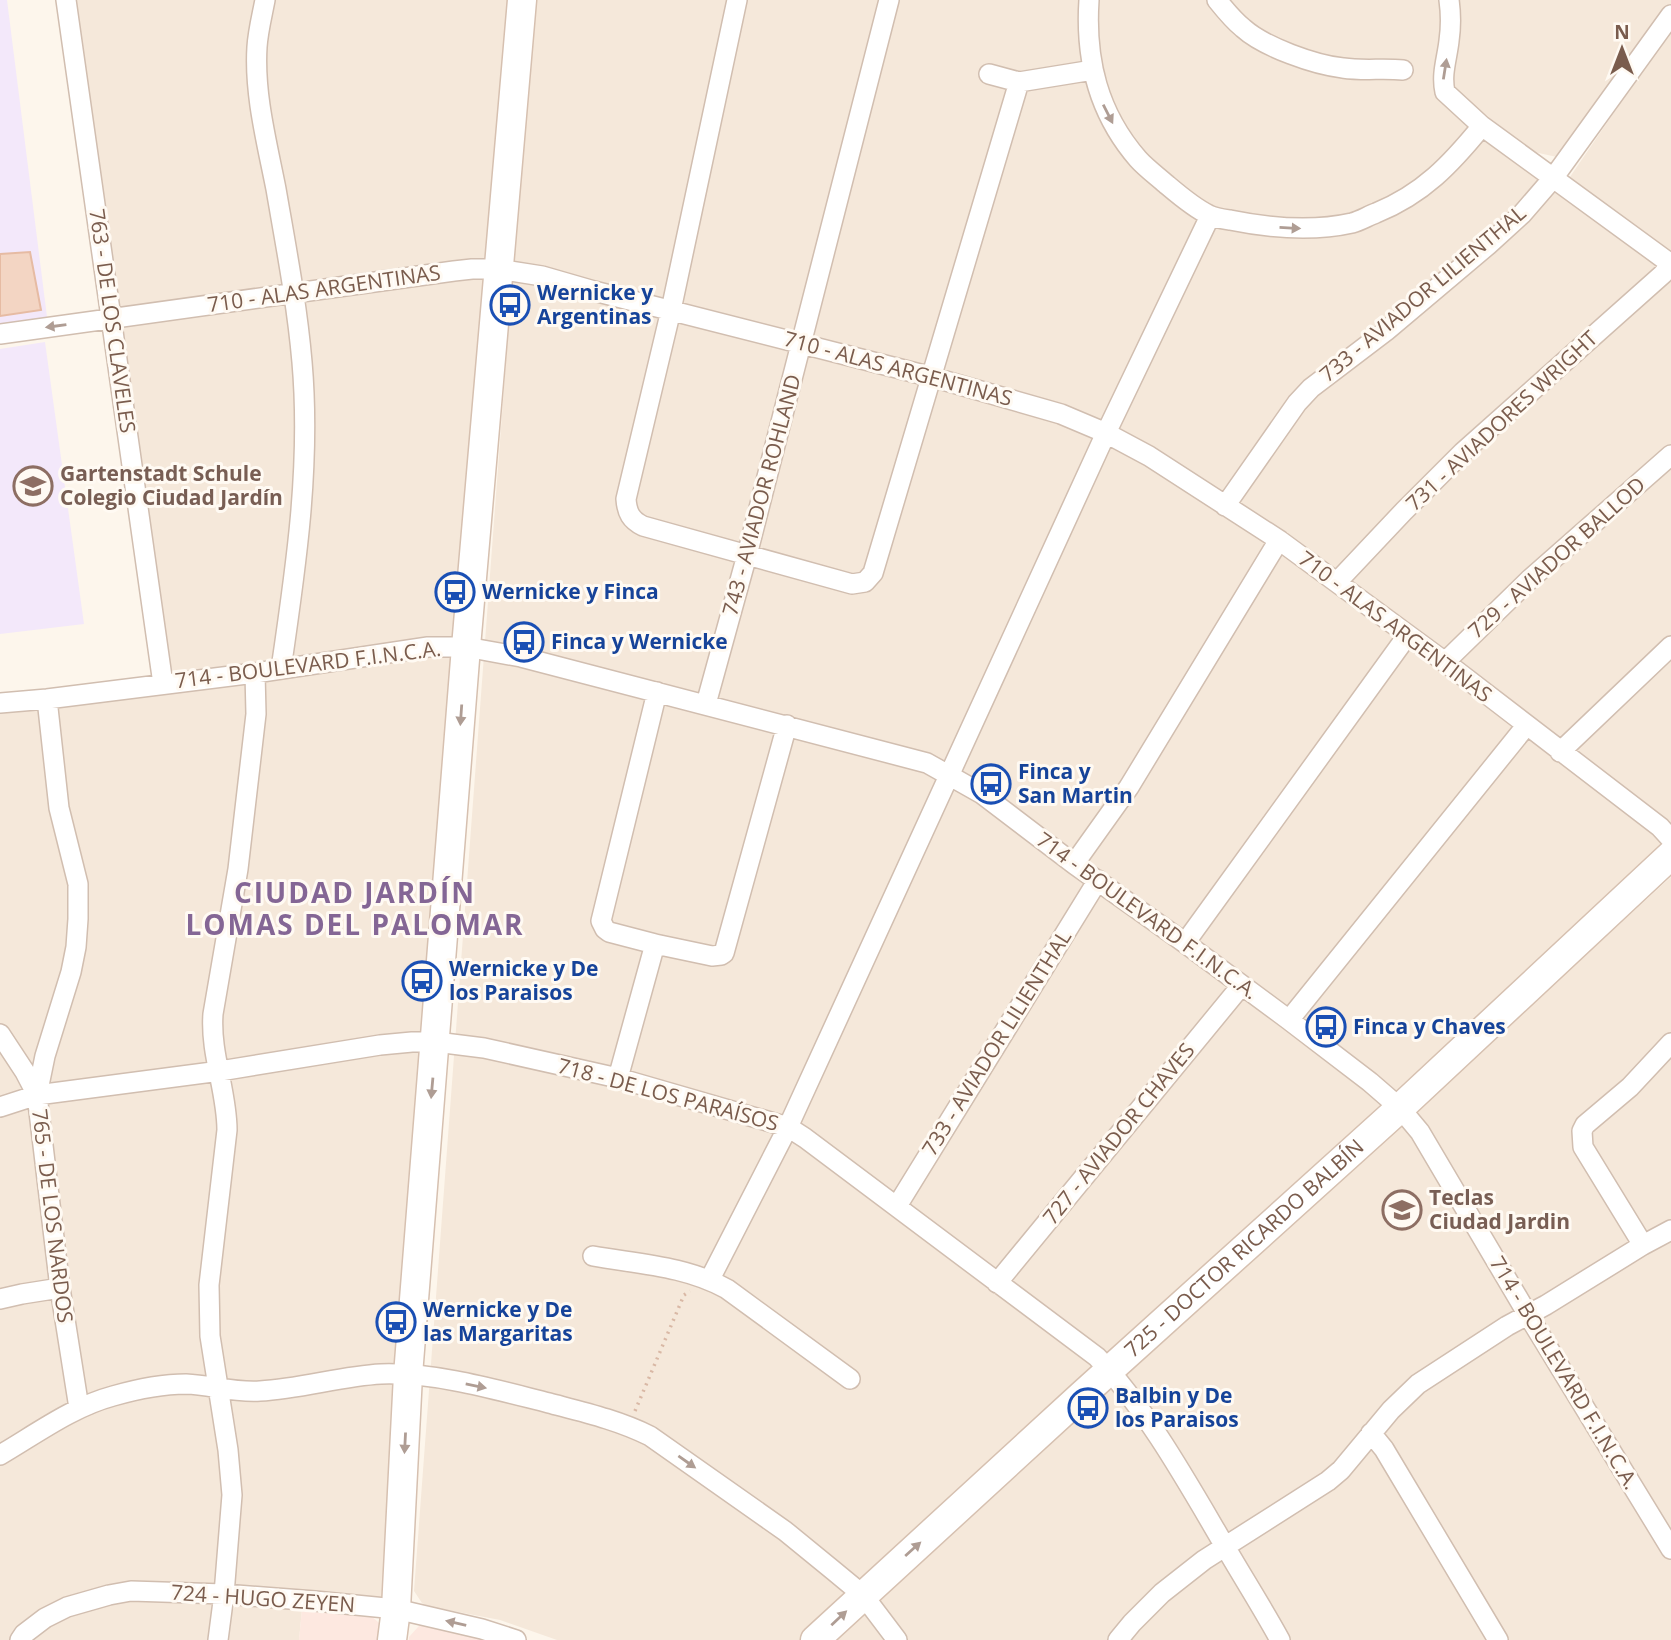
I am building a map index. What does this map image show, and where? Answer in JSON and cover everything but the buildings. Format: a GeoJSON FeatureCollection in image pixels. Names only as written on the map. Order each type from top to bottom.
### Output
{"type":"FeatureCollection","features":[{"type":"Feature","properties":{"kind":"street","name":"763 - DE LOS CLAVELES"},"geometry":{"type":"LineString","coordinates":[[66,0],[163,684]]}},
{"type":"Feature","properties":{"kind":"street"},"geometry":{"type":"LineString","coordinates":[[265,0],[257,47],[258,83],[295,294],[303,373],[305,442],[301,516],[281,669]]}},
{"type":"Feature","properties":{"kind":"street"},"geometry":{"type":"LineString","coordinates":[[392,1640],[396,1609],[408,1375],[466,647],[522,0]]}},
{"type":"Feature","properties":{"kind":"street"},"geometry":{"type":"LineString","coordinates":[[737,0],[671,310],[626,499],[630,516],[643,526],[852,584],[865,583],[873,573],[1018,82]]}},
{"type":"Feature","properties":{"kind":"street","name":"743 - AVIADOR ROHLAND"},"geometry":{"type":"LineString","coordinates":[[706,704],[747,555],[889,0]]}},
{"type":"Feature","properties":{"kind":"street"},"geometry":{"type":"LineString","coordinates":[[1089,0],[1088,34],[1093,70],[1106,113],[1139,160],[1177,193],[1210,216],[1257,226],[1301,229],[1352,222],[1394,206],[1435,178],[1482,125]]}},
{"type":"Feature","properties":{"kind":"street"},"geometry":{"type":"LineString","coordinates":[[1217,0],[1245,30],[1295,56],[1340,68],[1403,70]]}},
{"type":"Feature","properties":{"kind":"street"},"geometry":{"type":"LineString","coordinates":[[1449,0],[1451,24],[1443,74],[1445,92],[1482,125],[1671,264]]}},
{"type":"Feature","properties":{"kind":"street","name":"733 - AVIADOR LILIENTHAL"},"geometry":{"type":"LineString","coordinates":[[1225,506],[1297,403],[1311,388],[1386,331],[1522,214],[1554,177],[1671,15]]}},
{"type":"Feature","properties":{"kind":"street"},"geometry":{"type":"LineString","coordinates":[[989,74],[1018,82],[1093,70]]}},
{"type":"Feature","properties":{"kind":"street"},"geometry":{"type":"LineString","coordinates":[[710,1279],[788,1127],[948,774],[1210,216]]}},
{"type":"Feature","properties":{"kind":"street","name":"731 - AVIADORES WRIGHT"},"geometry":{"type":"LineString","coordinates":[[1338,583],[1463,452],[1671,264]]}},
{"type":"Feature","properties":{"kind":"street","name":"710 - ALAS ARGENTINAS"},"geometry":{"type":"LineString","coordinates":[[0,334],[454,271],[498,269],[542,276],[932,377],[1061,414],[1106,433],[1149,456],[1279,540],[1445,662],[1660,827],[1671,839]]}},
{"type":"Feature","properties":{"kind":"street","name":"729 - AVIADOR BALLOD"},"geometry":{"type":"LineString","coordinates":[[1445,662],[1530,580],[1671,455]]}},
{"type":"Feature","properties":{"kind":"street"},"geometry":{"type":"LineString","coordinates":[[1074,864],[1129,787],[1279,540]]}},
{"type":"Feature","properties":{"kind":"street"},"geometry":{"type":"LineString","coordinates":[[1185,943],[1407,635]]}},
{"type":"Feature","properties":{"kind":"street"},"geometry":{"type":"LineString","coordinates":[[1560,752],[1671,646]]}},
{"type":"Feature","properties":{"kind":"street","name":"714 - BOULEVARD F.I.N.C.A."},"geometry":{"type":"LineString","coordinates":[[0,703],[255,673],[428,647],[466,647],[520,657],[927,762],[982,794],[1289,1020],[1400,1108],[1420,1132],[1671,1549]]}},
{"type":"Feature","properties":{"kind":"street"},"geometry":{"type":"LineString","coordinates":[[218,1640],[232,1495],[228,1450],[210,1336],[209,1285],[227,1130],[226,1102],[212,1030],[239,856],[256,714],[255,673]]}},
{"type":"Feature","properties":{"kind":"street"},"geometry":{"type":"LineString","coordinates":[[657,692],[602,916],[602,925],[609,932],[654,944],[712,956],[721,955],[725,950],[787,725]]}},
{"type":"Feature","properties":{"kind":"street"},"geometry":{"type":"LineString","coordinates":[[37,1095],[45,1056],[71,972],[78,919],[78,884],[58,808],[47,699]]}},
{"type":"Feature","properties":{"kind":"street"},"geometry":{"type":"LineString","coordinates":[[1289,1020],[1526,726]]}},
{"type":"Feature","properties":{"kind":"street","name":"725 - DOCTOR RICARDO BALBÍN"},"geometry":{"type":"LineString","coordinates":[[815,1640],[1400,1108],[1671,855]]}},
{"type":"Feature","properties":{"kind":"street","name":"733 - AVIADOR LILIENTHAL"},"geometry":{"type":"LineString","coordinates":[[897,1206],[1098,880]]}},
{"type":"Feature","properties":{"kind":"street"},"geometry":{"type":"LineString","coordinates":[[618,1079],[654,944]]}},
{"type":"Feature","properties":{"kind":"street","name":"727 - AVIADOR CHAVES"},"geometry":{"type":"LineString","coordinates":[[997,1283],[1241,986]]}},
{"type":"Feature","properties":{"kind":"street","name":"765 - DE LOS NARDOS"},"geometry":{"type":"LineString","coordinates":[[0,1034],[37,1095],[60,1288],[79,1408]]}},
{"type":"Feature","properties":{"kind":"street","name":"718 - DE LOS PARAÍSOS"},"geometry":{"type":"LineString","coordinates":[[0,1107],[37,1095],[220,1071],[380,1045],[436,1042],[484,1048],[618,1079],[788,1127],[1080,1343],[1110,1370],[1139,1406],[1280,1640]]}},
{"type":"Feature","properties":{"kind":"street"},"geometry":{"type":"LineString","coordinates":[[1643,1245],[1583,1147],[1582,1132],[1585,1125],[1630,1087],[1671,1043]]}},
{"type":"Feature","properties":{"kind":"street"},"geometry":{"type":"LineString","coordinates":[[1118,1640],[1162,1593],[1204,1560],[1328,1481],[1404,1396],[1418,1384],[1507,1326],[1546,1306],[1671,1230]]}},
{"type":"Feature","properties":{"kind":"street"},"geometry":{"type":"LineString","coordinates":[[593,1256],[689,1272],[710,1279],[849,1379]]}},
{"type":"Feature","properties":{"kind":"street"},"geometry":{"type":"LineString","coordinates":[[0,1299],[60,1288]]}},
{"type":"Feature","properties":{"kind":"street"},"geometry":{"type":"LineString","coordinates":[[0,1454],[79,1408],[112,1396],[163,1386],[187,1384],[242,1392],[262,1391],[383,1374],[436,1378],[506,1392],[629,1426],[649,1436],[785,1531],[863,1595],[897,1640]]}},
{"type":"Feature","properties":{"kind":"street"},"geometry":{"type":"LineString","coordinates":[[1371,1433],[1384,1449],[1498,1640]]}},
{"type":"Feature","properties":{"kind":"street","name":"724 - HUGO ZEYEN"},"geometry":{"type":"LineString","coordinates":[[20,1640],[45,1618],[67,1607],[131,1591],[224,1594],[396,1609],[482,1629],[516,1640]]}},
{"type":"Feature","properties":{"kind":"path"},"geometry":{"type":"LineString","coordinates":[[629,1426],[684,1295],[710,1279]]}},
{"type":"Feature","properties":{"kind":"shaded area"},"geometry":{"type":"Polygon","coordinates":[[[0,0],[7,0],[47,317],[0,324],[0,0]]]}},
{"type":"Feature","properties":{"kind":"shaded area"},"geometry":{"type":"Polygon","coordinates":[[[73,0],[518,0],[456,636],[178,672],[168,666],[73,0]]]}},
{"type":"Feature","properties":{"kind":"shaded area"},"geometry":{"type":"Polygon","coordinates":[[[533,0],[1446,0],[1439,75],[1559,193],[1671,29],[1671,843],[804,1640],[557,1640],[500,1620],[427,1606],[414,1591],[533,0]]]}},
{"type":"Feature","properties":{"kind":"shaded area"},"geometry":{"type":"Polygon","coordinates":[[[1454,0],[1671,0],[1671,4],[1563,154],[1557,157],[1534,152],[1455,91],[1451,79],[1454,0]]]}},
{"type":"Feature","properties":{"kind":"shaded area","name":"Gartenstadt Schule Colegio Ciudad Jardín"},"geometry":{"type":"Polygon","coordinates":[[[45,342],[84,624],[0,634],[0,349],[45,342]]]}},
{"type":"Feature","properties":{"kind":"shaded area"},"geometry":{"type":"Polygon","coordinates":[[[442,651],[456,655],[386,1592],[381,1598],[216,1587],[212,1640],[0,1640],[0,707],[442,651]]]}},
{"type":"Feature","properties":{"kind":"shaded area"},"geometry":{"type":"Polygon","coordinates":[[[1671,877],[1671,1640],[837,1640],[1671,877]]]}},
{"type":"Feature","properties":{"kind":"shaded area"},"geometry":{"type":"Polygon","coordinates":[[[244,1603],[302,1609],[299,1640],[227,1640],[232,1610],[244,1603]]]}},
{"type":"Feature","properties":{"kind":"shaded area"},"geometry":{"type":"Polygon","coordinates":[[[302,1609],[371,1616],[385,1628],[387,1640],[299,1640],[302,1609]]]}},
{"type":"Feature","properties":{"kind":"shaded area"},"geometry":{"type":"Polygon","coordinates":[[[419,1626],[434,1626],[490,1640],[409,1640],[419,1626]]]}},
{"type":"Feature","properties":{"kind":"place","name":"Wernicke y Argentinas"},"geometry":{"type":"Point","coordinates":[510,305]}},
{"type":"Feature","properties":{"kind":"place","name":"Gartenstadt Schule Colegio Ciudad Jardín"},"geometry":{"type":"Point","coordinates":[33,486]}},
{"type":"Feature","properties":{"kind":"place","name":"Wernicke y Finca"},"geometry":{"type":"Point","coordinates":[455,592]}},
{"type":"Feature","properties":{"kind":"place","name":"Finca y Wernicke"},"geometry":{"type":"Point","coordinates":[524,642]}},
{"type":"Feature","properties":{"kind":"place","name":"Finca y San Martin"},"geometry":{"type":"Point","coordinates":[991,784]}},
{"type":"Feature","properties":{"kind":"place","name":"Wernicke y De los Paraisos"},"geometry":{"type":"Point","coordinates":[422,981]}},
{"type":"Feature","properties":{"kind":"place","name":"Finca y Chaves"},"geometry":{"type":"Point","coordinates":[1326,1027]}},
{"type":"Feature","properties":{"kind":"place","name":"Teclas Ciudad Jardin"},"geometry":{"type":"Point","coordinates":[1402,1210]}},
{"type":"Feature","properties":{"kind":"place","name":"Wernicke y De las Margaritas"},"geometry":{"type":"Point","coordinates":[396,1322]}},
{"type":"Feature","properties":{"kind":"place","name":"Balbin y De los Paraisos"},"geometry":{"type":"Point","coordinates":[1088,1408]}},
{"type":"Feature","properties":{"kind":"district","name":"CIUDAD JARDÍN LOMAS DEL PALOMAR"},"geometry":{"type":"Point","coordinates":[355,909]}}]}
